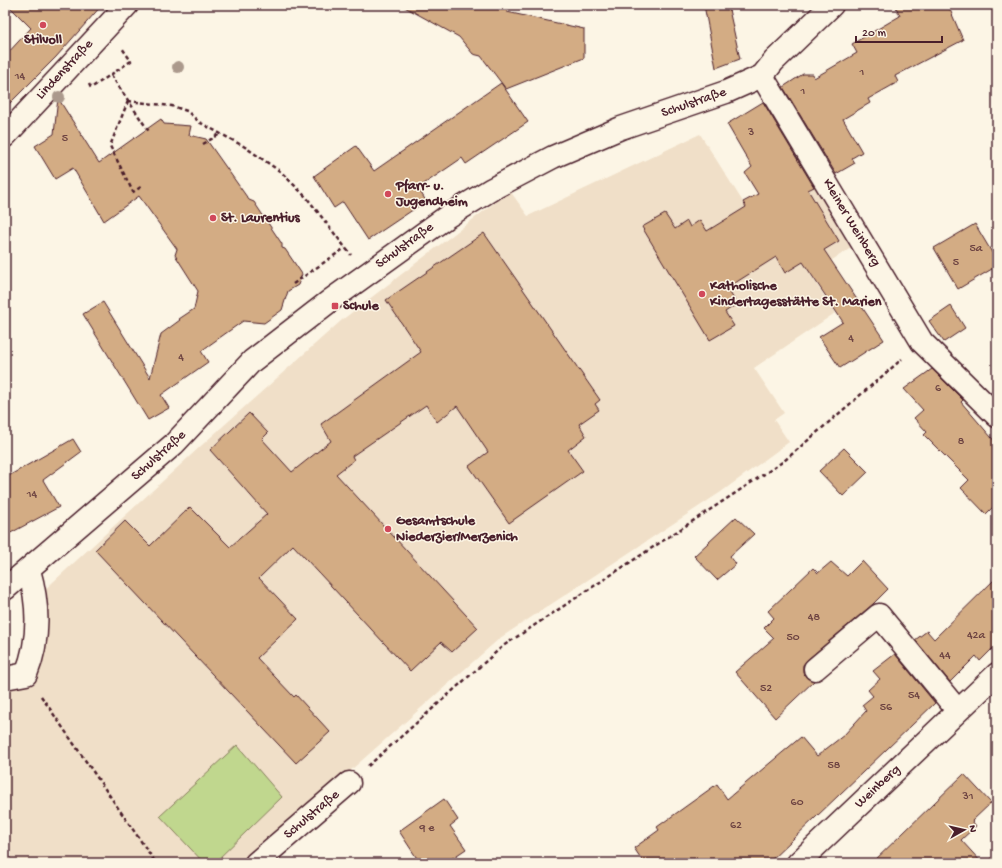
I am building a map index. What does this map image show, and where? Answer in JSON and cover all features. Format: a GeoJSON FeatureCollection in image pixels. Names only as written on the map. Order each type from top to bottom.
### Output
{"type":"FeatureCollection","features":[{"type":"Feature","properties":{"kind":"street","name":"Lindenstraße"},"geometry":{"type":"LineString","coordinates":[[5,136],[127,5]]}},
{"type":"Feature","properties":{"kind":"street","name":"Schulstraße"},"geometry":{"type":"LineString","coordinates":[[5,589],[30,570],[174,444],[252,361],[366,274],[448,216],[492,188],[528,169],[621,128],[726,92],[762,76],[774,61],[832,5]]}},
{"type":"Feature","properties":{"kind":"street","name":"Kleiner Weinberg"},"geometry":{"type":"LineString","coordinates":[[762,76],[922,342],[997,416]]}},
{"type":"Feature","properties":{"kind":"street"},"geometry":{"type":"LineString","coordinates":[[5,678],[26,674],[36,636],[36,594],[30,570]]}},
{"type":"Feature","properties":{"kind":"street"},"geometry":{"type":"LineString","coordinates":[[815,669],[879,615],[958,712]]}},
{"type":"Feature","properties":{"kind":"street","name":"Weinberg"},"geometry":{"type":"LineString","coordinates":[[798,863],[996,676]]}},
{"type":"Feature","properties":{"kind":"street","name":"Schulstraße"},"geometry":{"type":"LineString","coordinates":[[256,863],[350,783]]}},
{"type":"Feature","properties":{"kind":"path"},"geometry":{"type":"LineString","coordinates":[[96,85],[127,64]]}},
{"type":"Feature","properties":{"kind":"path"},"geometry":{"type":"LineString","coordinates":[[110,75],[150,133]]}},
{"type":"Feature","properties":{"kind":"path"},"geometry":{"type":"LineString","coordinates":[[128,101],[172,106],[187,111],[199,122],[245,147],[281,172],[307,198],[366,274]]}},
{"type":"Feature","properties":{"kind":"path"},"geometry":{"type":"LineString","coordinates":[[128,101],[110,146],[133,192],[141,187]]}},
{"type":"Feature","properties":{"kind":"path"},"geometry":{"type":"LineString","coordinates":[[203,144],[220,134]]}},
{"type":"Feature","properties":{"kind":"path"},"geometry":{"type":"LineString","coordinates":[[293,284],[345,248]]}},
{"type":"Feature","properties":{"kind":"path"},"geometry":{"type":"LineString","coordinates":[[350,783],[503,646],[784,461],[922,342]]}},
{"type":"Feature","properties":{"kind":"path"},"geometry":{"type":"LineString","coordinates":[[26,674],[156,863]]}},
{"type":"Feature","properties":{"kind":"shaded area","name":"Gesamtschule Niederzier/Merzenich"},"geometry":{"type":"Polygon","coordinates":[[[700,134],[743,202],[803,167],[851,248],[810,274],[835,313],[754,368],[784,413],[774,420],[789,442],[721,492],[500,638],[246,863],[5,863],[5,684],[27,678],[40,594],[202,445],[342,320],[510,191],[528,216],[700,134]]]}},
{"type":"Feature","properties":{"kind":"green space"},"geometry":{"type":"Polygon","coordinates":[[[237,745],[282,797],[214,863],[204,863],[160,816],[237,745]]]}},
{"type":"Feature","properties":{"kind":"building"},"geometry":{"type":"Polygon","coordinates":[[[8,5],[102,5],[56,57],[5,108],[5,56],[31,28],[8,5]]]}},
{"type":"Feature","properties":{"kind":"building"},"geometry":{"type":"Polygon","coordinates":[[[401,5],[509,5],[507,12],[584,29],[584,58],[506,89],[481,56],[473,54],[459,37],[401,5]]]}},
{"type":"Feature","properties":{"kind":"building"},"geometry":{"type":"Polygon","coordinates":[[[704,5],[728,5],[740,59],[716,68],[704,5]]]}},
{"type":"Feature","properties":{"kind":"building"},"geometry":{"type":"Polygon","coordinates":[[[895,5],[948,5],[963,40],[895,76],[898,82],[868,99],[870,103],[843,119],[862,152],[852,158],[855,163],[836,174],[783,87],[803,74],[813,74],[814,78],[857,53],[852,44],[900,16],[895,5]]]}},
{"type":"Feature","properties":{"kind":"building"},"geometry":{"type":"Polygon","coordinates":[[[501,83],[528,122],[466,164],[462,158],[418,188],[426,201],[368,240],[343,202],[334,208],[314,176],[356,146],[374,171],[501,83]]]}},
{"type":"Feature","properties":{"kind":"building"},"geometry":{"type":"Polygon","coordinates":[[[58,98],[99,163],[161,119],[164,124],[191,126],[189,135],[206,139],[249,200],[254,202],[282,244],[282,248],[285,249],[302,274],[298,285],[288,291],[282,310],[264,323],[243,321],[201,351],[208,362],[161,395],[169,408],[148,420],[83,314],[103,302],[150,378],[161,334],[194,309],[198,291],[175,255],[177,249],[139,196],[104,221],[73,168],[55,179],[35,146],[54,134],[58,98]]]}},
{"type":"Feature","properties":{"kind":"building"},"geometry":{"type":"Polygon","coordinates":[[[763,102],[814,187],[808,190],[839,241],[824,250],[884,340],[840,368],[819,337],[843,322],[803,262],[785,273],[776,257],[727,288],[737,304],[725,312],[734,326],[710,340],[642,227],[665,214],[675,229],[687,221],[690,227],[700,220],[707,231],[746,207],[743,202],[758,194],[745,173],[752,167],[727,124],[763,102]]]}},
{"type":"Feature","properties":{"kind":"building"},"geometry":{"type":"Polygon","coordinates":[[[975,224],[997,261],[997,266],[958,289],[934,248],[975,224]]]}},
{"type":"Feature","properties":{"kind":"building"},"geometry":{"type":"Polygon","coordinates":[[[484,233],[600,400],[595,404],[599,410],[579,424],[586,436],[568,450],[583,471],[509,523],[469,466],[488,452],[457,406],[437,422],[426,405],[352,456],[354,460],[336,474],[478,628],[452,652],[441,642],[410,671],[293,545],[259,578],[298,619],[257,658],[294,697],[296,695],[330,732],[296,763],[95,550],[125,521],[150,546],[190,507],[230,547],[267,514],[210,450],[249,413],[268,433],[262,439],[292,472],[331,441],[321,424],[421,352],[386,300],[484,233]]]}},
{"type":"Feature","properties":{"kind":"building"},"geometry":{"type":"Polygon","coordinates":[[[951,306],[965,328],[944,342],[929,321],[951,306]]]}},
{"type":"Feature","properties":{"kind":"building"},"geometry":{"type":"Polygon","coordinates":[[[932,369],[963,400],[961,402],[997,444],[997,503],[986,514],[961,488],[969,480],[924,435],[927,432],[914,418],[923,410],[904,389],[932,369]]]}},
{"type":"Feature","properties":{"kind":"building"},"geometry":{"type":"Polygon","coordinates":[[[73,439],[81,452],[43,480],[59,507],[5,536],[5,478],[73,439]]]}},
{"type":"Feature","properties":{"kind":"building"},"geometry":{"type":"Polygon","coordinates":[[[844,448],[868,472],[843,496],[819,471],[844,448]]]}},
{"type":"Feature","properties":{"kind":"building"},"geometry":{"type":"Polygon","coordinates":[[[736,517],[754,534],[730,556],[736,564],[717,580],[694,556],[736,517]]]}},
{"type":"Feature","properties":{"kind":"building"},"geometry":{"type":"Polygon","coordinates":[[[862,561],[888,589],[873,604],[807,660],[803,665],[803,672],[806,677],[814,681],[775,718],[735,672],[774,638],[764,628],[774,618],[768,611],[813,568],[818,573],[831,562],[847,576],[862,561]]]}},
{"type":"Feature","properties":{"kind":"building"},"geometry":{"type":"Polygon","coordinates":[[[997,577],[997,644],[980,661],[976,656],[950,682],[915,640],[927,631],[934,639],[997,577]]]}},
{"type":"Feature","properties":{"kind":"building"},"geometry":{"type":"Polygon","coordinates":[[[895,654],[935,703],[768,863],[644,863],[634,848],[659,830],[657,827],[717,784],[727,799],[801,737],[817,756],[844,735],[866,711],[862,705],[873,696],[868,690],[880,679],[873,671],[895,654]]]}},
{"type":"Feature","properties":{"kind":"building"},"geometry":{"type":"Polygon","coordinates":[[[964,774],[991,803],[972,821],[976,826],[961,840],[982,863],[872,863],[964,774]]]}},
{"type":"Feature","properties":{"kind":"building"},"geometry":{"type":"Polygon","coordinates":[[[444,799],[458,820],[450,826],[466,849],[445,863],[420,863],[399,831],[444,799]]]}},
{"type":"Feature","properties":{"kind":"place","name":"Stilvoll"},"geometry":{"type":"Point","coordinates":[43,25]}},
{"type":"Feature","properties":{"kind":"place","name":"Pfarr- u. Jugendheim"},"geometry":{"type":"Point","coordinates":[388,194]}},
{"type":"Feature","properties":{"kind":"place","name":"St. Laurentius"},"geometry":{"type":"Point","coordinates":[213,218]}},
{"type":"Feature","properties":{"kind":"place","name":"Katholische Kindertagesstätte St. Marien"},"geometry":{"type":"Point","coordinates":[702,294]}},
{"type":"Feature","properties":{"kind":"place","name":"Schule"},"geometry":{"type":"Point","coordinates":[335,306]}},
{"type":"Feature","properties":{"kind":"place","name":"Gesamtschule Niederzier/Merzenich"},"geometry":{"type":"Point","coordinates":[388,529]}}]}
